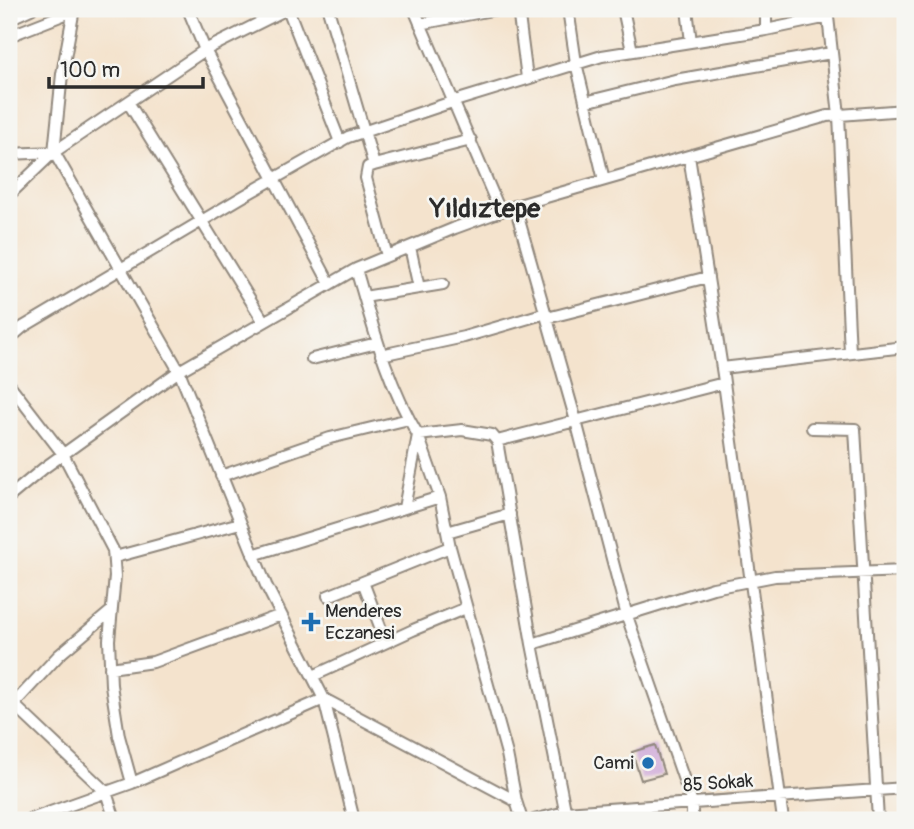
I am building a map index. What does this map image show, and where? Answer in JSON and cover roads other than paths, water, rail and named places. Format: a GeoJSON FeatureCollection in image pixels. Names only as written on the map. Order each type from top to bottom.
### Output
{"type":"FeatureCollection","features":[{"type":"Feature","properties":{"kind":"street"},"geometry":{"type":"LineString","coordinates":[[9,19],[31,9]]}},
{"type":"Feature","properties":{"kind":"street"},"geometry":{"type":"LineString","coordinates":[[187,9],[205,50],[330,284]]}},
{"type":"Feature","properties":{"kind":"street"},"geometry":{"type":"LineString","coordinates":[[9,195],[54,152],[205,50],[288,9],[340,142]]}},
{"type":"Feature","properties":{"kind":"street"},"geometry":{"type":"LineString","coordinates":[[328,9],[374,165]]}},
{"type":"Feature","properties":{"kind":"street"},"geometry":{"type":"LineString","coordinates":[[414,9],[500,211]]}},
{"type":"Feature","properties":{"kind":"street"},"geometry":{"type":"LineString","coordinates":[[420,24],[497,9]]}},
{"type":"Feature","properties":{"kind":"street"},"geometry":{"type":"LineString","coordinates":[[518,9],[527,78]]}},
{"type":"Feature","properties":{"kind":"street"},"geometry":{"type":"LineString","coordinates":[[568,9],[576,63],[604,180]]}},
{"type":"Feature","properties":{"kind":"street"},"geometry":{"type":"LineString","coordinates":[[623,9],[632,51]]}},
{"type":"Feature","properties":{"kind":"street"},"geometry":{"type":"LineString","coordinates":[[687,9],[691,42]]}},
{"type":"Feature","properties":{"kind":"street"},"geometry":{"type":"LineString","coordinates":[[765,9],[766,30]]}},
{"type":"Feature","properties":{"kind":"street"},"geometry":{"type":"LineString","coordinates":[[9,36],[73,10]]}},
{"type":"Feature","properties":{"kind":"street"},"geometry":{"type":"LineString","coordinates":[[73,10],[62,74],[54,152],[179,371],[253,555],[324,699],[354,820]]}},
{"type":"Feature","properties":{"kind":"street"},"geometry":{"type":"LineString","coordinates":[[9,339],[23,327],[201,221],[340,142],[364,132],[576,63],[632,51],[766,30],[828,13],[839,115],[850,353]]}},
{"type":"Feature","properties":{"kind":"street"},"geometry":{"type":"LineString","coordinates":[[585,102],[675,80],[831,54]]}},
{"type":"Feature","properties":{"kind":"street"},"geometry":{"type":"LineString","coordinates":[[128,102],[264,322]]}},
{"type":"Feature","properties":{"kind":"street"},"geometry":{"type":"LineString","coordinates":[[9,497],[63,454],[179,371],[356,269],[500,211],[604,180],[827,116],[905,110]]}},
{"type":"Feature","properties":{"kind":"street"},"geometry":{"type":"LineString","coordinates":[[387,256],[366,178],[368,167],[471,140]]}},
{"type":"Feature","properties":{"kind":"street"},"geometry":{"type":"LineString","coordinates":[[9,154],[54,152]]}},
{"type":"Feature","properties":{"kind":"street"},"geometry":{"type":"LineString","coordinates":[[690,156],[722,368],[783,820]]}},
{"type":"Feature","properties":{"kind":"street"},"geometry":{"type":"LineString","coordinates":[[515,206],[576,421],[627,616],[692,803],[692,820]]}},
{"type":"Feature","properties":{"kind":"street"},"geometry":{"type":"LineString","coordinates":[[410,247],[419,288]]}},
{"type":"Feature","properties":{"kind":"street"},"geometry":{"type":"LineString","coordinates":[[356,269],[381,355],[401,406],[418,435],[440,497],[450,547],[507,754],[522,820]]}},
{"type":"Feature","properties":{"kind":"street"},"geometry":{"type":"LineString","coordinates":[[381,355],[708,277]]}},
{"type":"Feature","properties":{"kind":"street"},"geometry":{"type":"LineString","coordinates":[[364,297],[443,284]]}},
{"type":"Feature","properties":{"kind":"street"},"geometry":{"type":"LineString","coordinates":[[312,359],[377,342]]}},
{"type":"Feature","properties":{"kind":"street"},"geometry":{"type":"LineString","coordinates":[[722,368],[905,347]]}},
{"type":"Feature","properties":{"kind":"street"},"geometry":{"type":"LineString","coordinates":[[497,441],[724,383]]}},
{"type":"Feature","properties":{"kind":"street"},"geometry":{"type":"LineString","coordinates":[[9,384],[63,454],[110,541],[115,576],[110,612],[110,668],[119,736],[132,783]]}},
{"type":"Feature","properties":{"kind":"street"},"geometry":{"type":"LineString","coordinates":[[221,476],[330,438],[409,419]]}},
{"type":"Feature","properties":{"kind":"street"},"geometry":{"type":"LineString","coordinates":[[812,428],[855,429],[878,820]]}},
{"type":"Feature","properties":{"kind":"street"},"geometry":{"type":"LineString","coordinates":[[418,435],[462,430],[492,435],[497,441],[532,644],[566,816]]}},
{"type":"Feature","properties":{"kind":"street"},"geometry":{"type":"LineString","coordinates":[[404,508],[418,435]]}},
{"type":"Feature","properties":{"kind":"street"},"geometry":{"type":"LineString","coordinates":[[253,555],[440,497]]}},
{"type":"Feature","properties":{"kind":"street"},"geometry":{"type":"LineString","coordinates":[[447,532],[510,514]]}},
{"type":"Feature","properties":{"kind":"street"},"geometry":{"type":"LineString","coordinates":[[114,558],[240,523]]}},
{"type":"Feature","properties":{"kind":"street"},"geometry":{"type":"LineString","coordinates":[[328,596],[450,547]]}},
{"type":"Feature","properties":{"kind":"street"},"geometry":{"type":"LineString","coordinates":[[532,644],[713,588],[775,576],[905,571]]}},
{"type":"Feature","properties":{"kind":"street"},"geometry":{"type":"LineString","coordinates":[[363,582],[386,642]]}},
{"type":"Feature","properties":{"kind":"street"},"geometry":{"type":"LineString","coordinates":[[313,676],[466,608]]}},
{"type":"Feature","properties":{"kind":"street"},"geometry":{"type":"LineString","coordinates":[[110,612],[59,655],[10,705],[106,792],[115,820]]}},
{"type":"Feature","properties":{"kind":"street"},"geometry":{"type":"LineString","coordinates":[[110,668],[153,662],[281,615]]}},
{"type":"Feature","properties":{"kind":"street"},"geometry":{"type":"LineString","coordinates":[[324,699],[516,800]]}},
{"type":"Feature","properties":{"kind":"street"},"geometry":{"type":"LineString","coordinates":[[28,820],[132,783],[324,699]]}},
{"type":"Feature","properties":{"kind":"street","name":"85 Sokak"},"geometry":{"type":"LineString","coordinates":[[534,820],[692,803],[905,788]]}},
{"type":"Feature","properties":{"kind":"place","name":"Menderes Eczanesi"},"geometry":{"type":"Point","coordinates":[311,622]}},
{"type":"Feature","properties":{"kind":"place","name":"Cami"},"geometry":{"type":"Point","coordinates":[648,763]}},
{"type":"Feature","properties":{"kind":"district","name":"Yıldıztepe"},"geometry":{"type":"Point","coordinates":[485,209]}}]}
